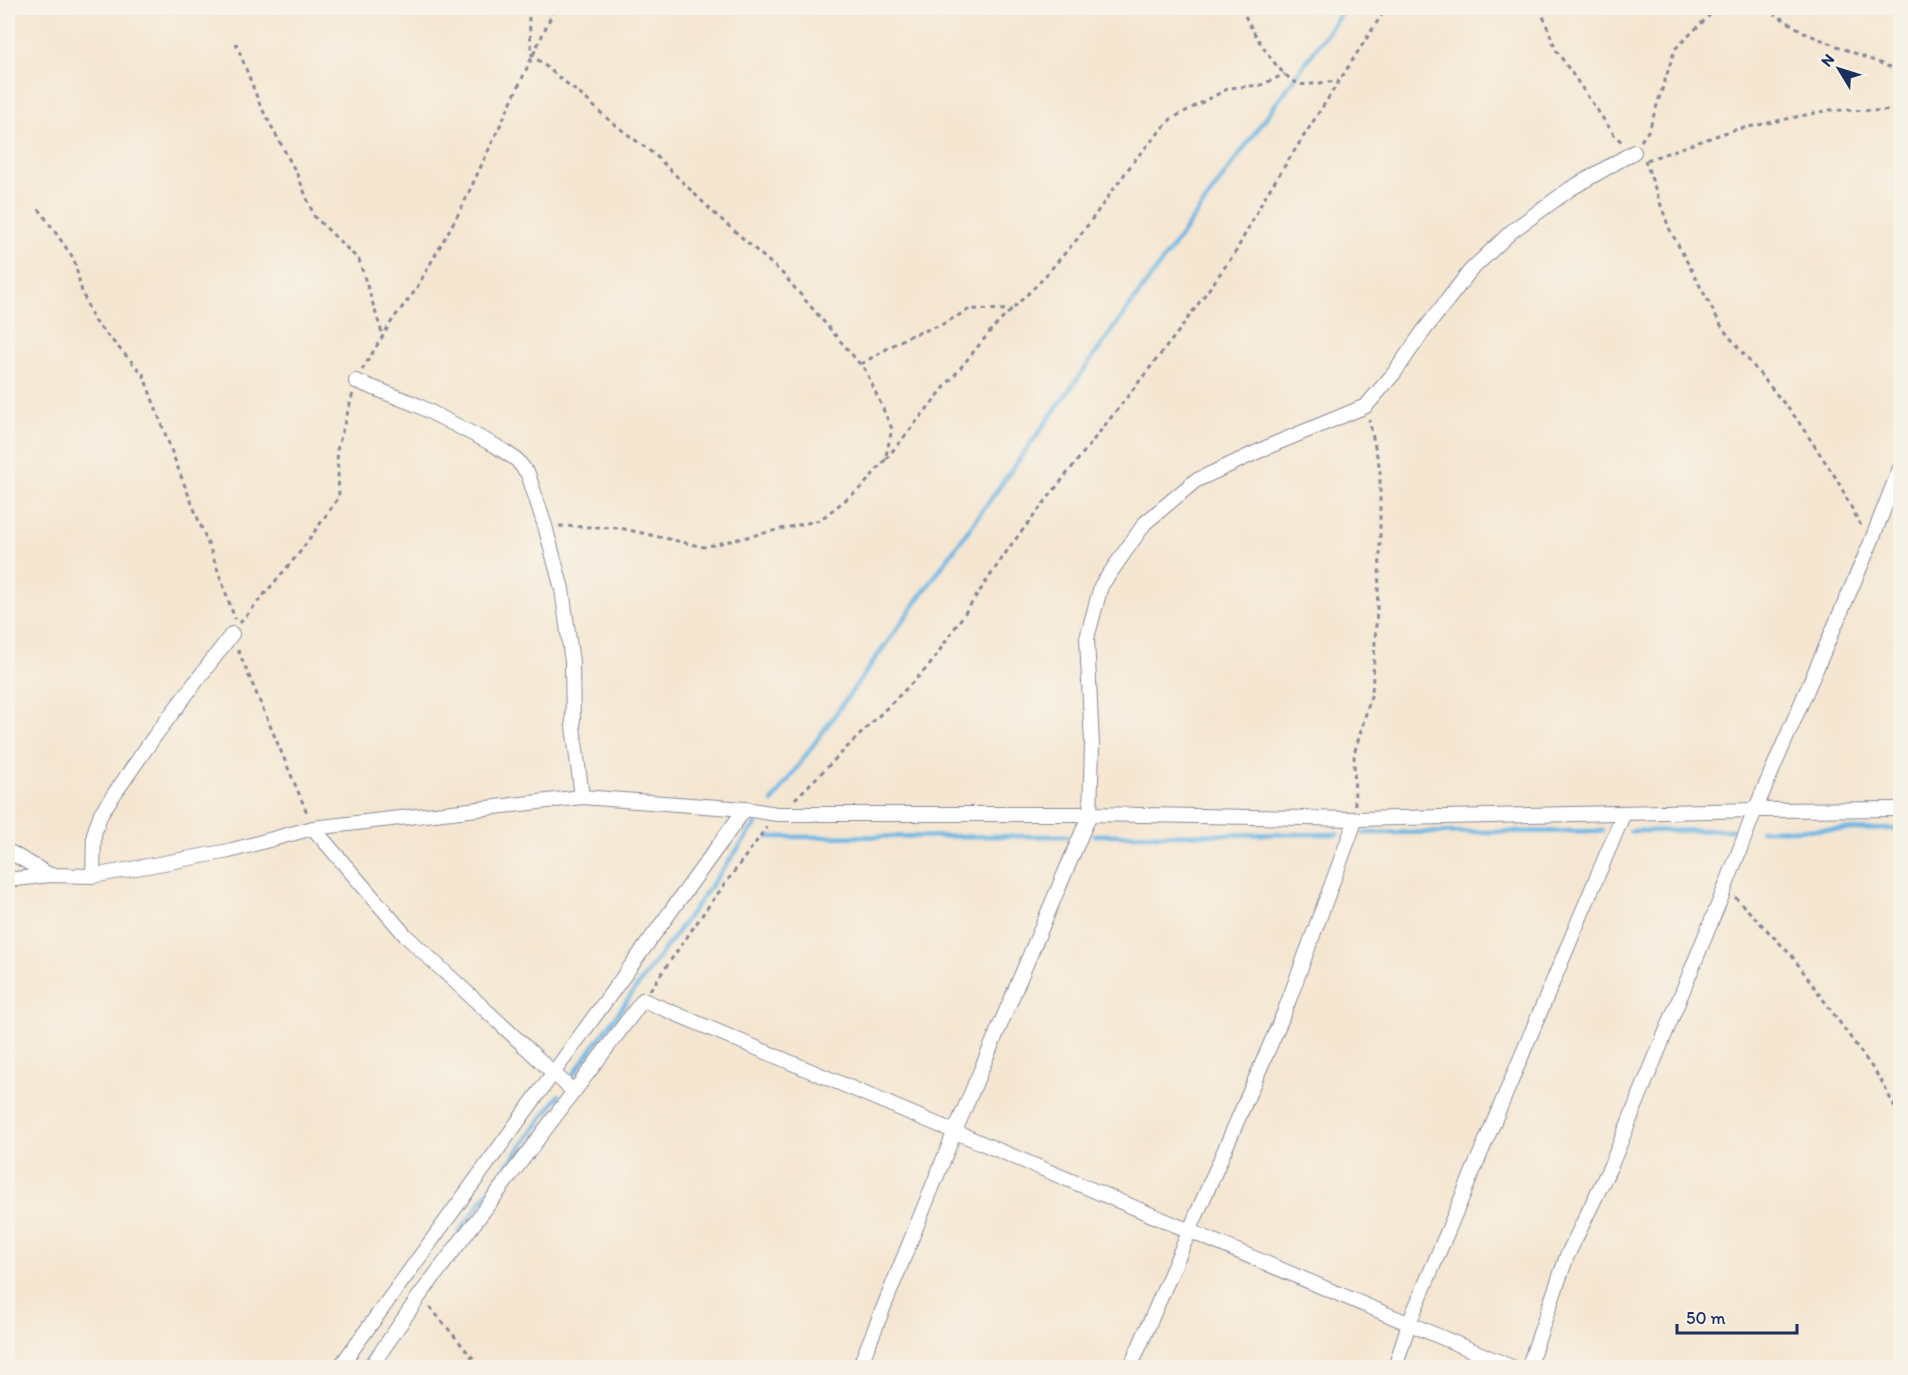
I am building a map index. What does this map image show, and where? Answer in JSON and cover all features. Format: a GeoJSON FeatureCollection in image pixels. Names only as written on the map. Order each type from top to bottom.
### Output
{"type":"FeatureCollection","features":[{"type":"Feature","properties":{"kind":"street"},"geometry":{"type":"LineString","coordinates":[[859,1368],[955,1131],[1090,814],[1092,745],[1087,638],[1101,586],[1145,523],[1195,482],[1272,445],[1366,406],[1395,372],[1470,271],[1512,231],[1570,189],[1640,156]]}},
{"type":"Feature","properties":{"kind":"street"},"geometry":{"type":"LineString","coordinates":[[356,381],[417,405],[495,446],[517,460],[528,474],[562,589],[572,662],[573,726],[582,797]]}},
{"type":"Feature","properties":{"kind":"street"},"geometry":{"type":"LineString","coordinates":[[1528,1368],[1567,1256],[1612,1163],[1755,810],[1869,547],[1900,468]]}},
{"type":"Feature","properties":{"kind":"street"},"geometry":{"type":"LineString","coordinates":[[93,876],[94,834],[100,813],[232,634]]}},
{"type":"Feature","properties":{"kind":"street"},"geometry":{"type":"LineString","coordinates":[[8,880],[50,875],[93,876],[229,850],[313,828],[582,797],[745,809],[777,814],[1090,814],[1356,819],[1900,809]]}},
{"type":"Feature","properties":{"kind":"street"},"geometry":{"type":"LineString","coordinates":[[339,1368],[745,809]]}},
{"type":"Feature","properties":{"kind":"street"},"geometry":{"type":"LineString","coordinates":[[1395,1368],[1409,1323],[1624,813]]}},
{"type":"Feature","properties":{"kind":"street"},"geometry":{"type":"LineString","coordinates":[[1130,1368],[1284,1013],[1356,819]]}},
{"type":"Feature","properties":{"kind":"street"},"geometry":{"type":"LineString","coordinates":[[313,828],[406,936],[574,1092]]}},
{"type":"Feature","properties":{"kind":"street"},"geometry":{"type":"LineString","coordinates":[[8,851],[50,875]]}},
{"type":"Feature","properties":{"kind":"street"},"geometry":{"type":"LineString","coordinates":[[370,1368],[420,1295],[643,1000],[1514,1368]]}},
{"type":"Feature","properties":{"kind":"path"},"geometry":{"type":"LineString","coordinates":[[528,8],[532,55],[610,121],[656,155],[713,213],[782,273],[801,298],[861,364],[892,429],[885,460]]}},
{"type":"Feature","properties":{"kind":"path"},"geometry":{"type":"LineString","coordinates":[[39,209],[74,259],[82,292],[94,321],[143,374],[212,554],[237,627],[300,552],[339,497],[337,450],[356,381],[382,336],[416,291],[461,209],[555,8]]}},
{"type":"Feature","properties":{"kind":"path"},"geometry":{"type":"LineString","coordinates":[[1241,8],[1249,26],[1285,74],[1300,84],[1339,80]]}},
{"type":"Feature","properties":{"kind":"path"},"geometry":{"type":"LineString","coordinates":[[777,814],[806,789],[929,666],[1011,545],[1178,332],[1235,253],[1266,195],[1386,8]]}},
{"type":"Feature","properties":{"kind":"path"},"geometry":{"type":"LineString","coordinates":[[1540,8],[1556,51],[1615,136],[1640,156],[1669,228],[1723,329],[1796,418],[1829,468],[1860,525],[1869,547]]}},
{"type":"Feature","properties":{"kind":"path"},"geometry":{"type":"LineString","coordinates":[[1640,156],[1675,49],[1717,8]]}},
{"type":"Feature","properties":{"kind":"path"},"geometry":{"type":"LineString","coordinates":[[1765,8],[1808,34],[1900,73]]}},
{"type":"Feature","properties":{"kind":"path"},"geometry":{"type":"LineString","coordinates":[[236,43],[260,105],[298,176],[314,216],[359,260],[382,336]]}},
{"type":"Feature","properties":{"kind":"path"},"geometry":{"type":"LineString","coordinates":[[544,526],[620,528],[704,547],[820,520],[863,486],[957,371],[1079,237],[1137,157],[1171,119],[1229,88],[1261,85],[1285,74]]}},
{"type":"Feature","properties":{"kind":"path"},"geometry":{"type":"LineString","coordinates":[[1640,156],[1730,131],[1829,110],[1900,111]]}},
{"type":"Feature","properties":{"kind":"path"},"geometry":{"type":"LineString","coordinates":[[861,364],[907,337],[941,325],[970,309],[1012,310]]}},
{"type":"Feature","properties":{"kind":"path"},"geometry":{"type":"LineString","coordinates":[[1356,819],[1354,754],[1372,693],[1380,558],[1380,469],[1366,406]]}},
{"type":"Feature","properties":{"kind":"path"},"geometry":{"type":"LineString","coordinates":[[232,634],[313,828]]}},
{"type":"Feature","properties":{"kind":"path"},"geometry":{"type":"LineString","coordinates":[[643,1000],[705,911],[765,831]]}},
{"type":"Feature","properties":{"kind":"path"},"geometry":{"type":"LineString","coordinates":[[1725,888],[1792,956],[1881,1080],[1900,1118]]}},
{"type":"Feature","properties":{"kind":"path"},"geometry":{"type":"LineString","coordinates":[[420,1295],[481,1368]]}},
{"type":"Feature","properties":{"kind":"waterway"},"geometry":{"type":"LineString","coordinates":[[772,802],[1345,8]]}},
{"type":"Feature","properties":{"kind":"waterway"},"geometry":{"type":"LineString","coordinates":[[572,1076],[756,824]]}},
{"type":"Feature","properties":{"kind":"waterway"},"geometry":{"type":"LineString","coordinates":[[1761,830],[1900,829]]}},
{"type":"Feature","properties":{"kind":"waterway"},"geometry":{"type":"LineString","coordinates":[[1630,831],[1733,830]]}},
{"type":"Feature","properties":{"kind":"waterway"},"geometry":{"type":"LineString","coordinates":[[1364,833],[1602,831]]}},
{"type":"Feature","properties":{"kind":"waterway"},"geometry":{"type":"LineString","coordinates":[[1095,835],[1337,834]]}},
{"type":"Feature","properties":{"kind":"waterway"},"geometry":{"type":"LineString","coordinates":[[769,837],[1067,836]]}},
{"type":"Feature","properties":{"kind":"waterway"},"geometry":{"type":"LineString","coordinates":[[459,1232],[559,1095]]}},
{"type":"Feature","properties":{"kind":"waterway"},"geometry":{"type":"LineString","coordinates":[[361,1368],[384,1336]]}}]}
